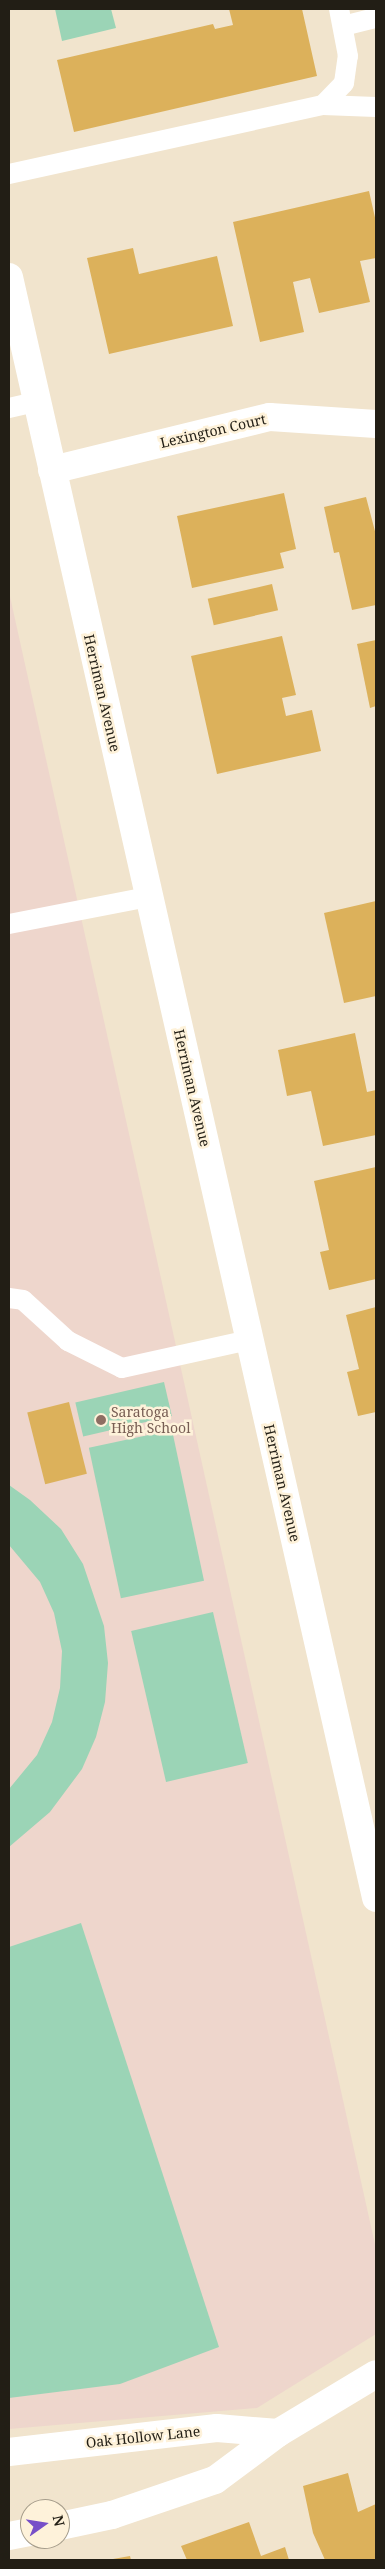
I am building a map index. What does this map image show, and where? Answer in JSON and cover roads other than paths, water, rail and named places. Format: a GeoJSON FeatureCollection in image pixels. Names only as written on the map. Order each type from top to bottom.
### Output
{"type":"FeatureCollection","features":[{"type":"Feature","properties":{"kind":"street","name":"Herriman Avenue"},"geometry":{"type":"LineString","coordinates":[[9,277],[376,1898]]}},
{"type":"Feature","properties":{"kind":"street","name":"Lexington Court"},"geometry":{"type":"LineString","coordinates":[[52,470],[270,417],[376,424]]}},
{"type":"Feature","properties":{"kind":"street"},"geometry":{"type":"LineString","coordinates":[[70,2524],[112,2515],[216,2480],[278,2433],[376,2374]]}},
{"type":"Feature","properties":{"kind":"street","name":"Oak Hollow Lane"},"geometry":{"type":"LineString","coordinates":[[9,2452],[217,2428],[278,2433]]}},
{"type":"Feature","properties":{"kind":"lane"},"geometry":{"type":"LineString","coordinates":[[323,105],[344,83],[348,56],[341,17],[376,18]]}},
{"type":"Feature","properties":{"kind":"lane"},"geometry":{"type":"LineString","coordinates":[[9,174],[323,105],[376,107]]}},
{"type":"Feature","properties":{"kind":"lane"},"geometry":{"type":"LineString","coordinates":[[9,408],[36,402]]}},
{"type":"Feature","properties":{"kind":"lane"},"geometry":{"type":"LineString","coordinates":[[9,924],[148,897]]}},
{"type":"Feature","properties":{"kind":"lane"},"geometry":{"type":"LineString","coordinates":[[16,1299],[68,1341],[122,1368],[250,1340]]}},
{"type":"Feature","properties":{"kind":"place","name":"Saratoga High School"},"geometry":{"type":"Point","coordinates":[101,1420]}}]}
